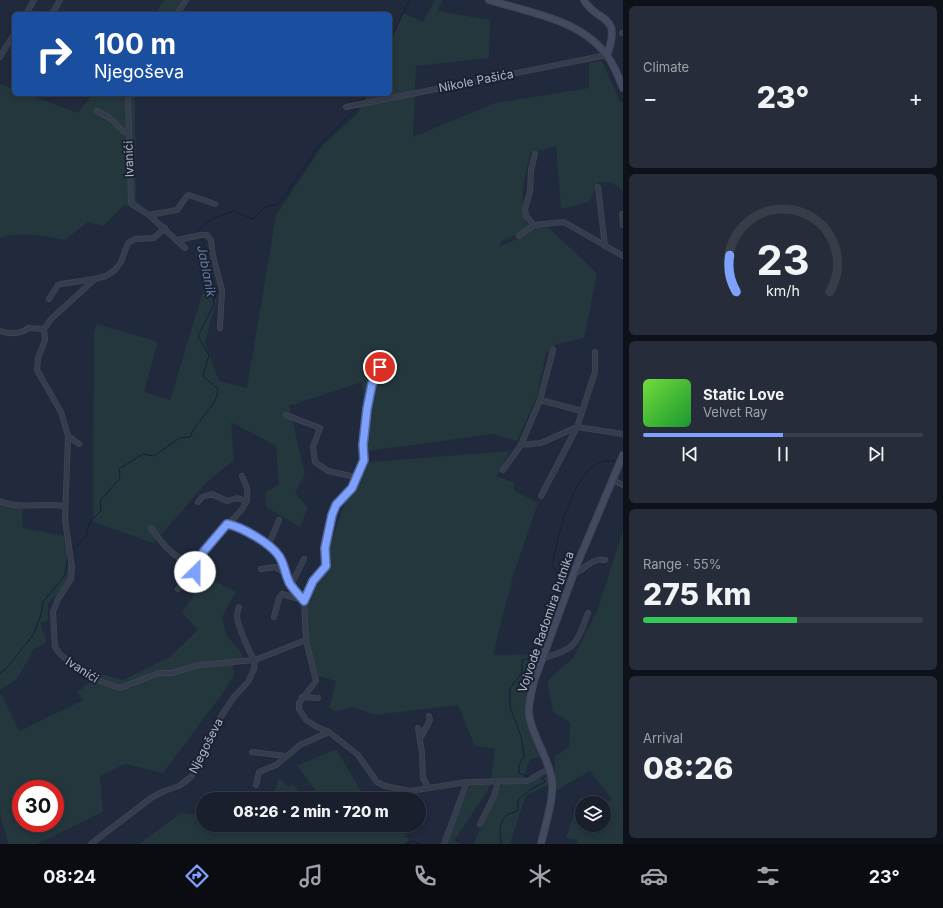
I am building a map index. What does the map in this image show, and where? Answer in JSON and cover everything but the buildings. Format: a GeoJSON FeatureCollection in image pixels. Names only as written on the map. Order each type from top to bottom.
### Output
{"type":"FeatureCollection","features":[{"type":"Feature","properties":{"kind":"main road"},"geometry":{"type":"LineString","coordinates":[[489,0],[560,22],[585,36],[607,55],[615,68],[623,88]]}},
{"type":"Feature","properties":{"kind":"main road"},"geometry":{"type":"LineString","coordinates":[[584,0],[588,6],[615,19]]}},
{"type":"Feature","properties":{"kind":"main road"},"geometry":{"type":"LineString","coordinates":[[607,55],[623,33],[622,26]]}},
{"type":"Feature","properties":{"kind":"main road","name":"Vojvode Radomira Putnika"},"geometry":{"type":"LineString","coordinates":[[541,844],[551,798],[552,783],[550,768],[529,715],[533,687],[573,574],[623,455]]}},
{"type":"Feature","properties":{"kind":"street"},"geometry":{"type":"LineString","coordinates":[[27,12],[34,0]]}},
{"type":"Feature","properties":{"kind":"street"},"geometry":{"type":"LineString","coordinates":[[53,12],[60,0]]}},
{"type":"Feature","properties":{"kind":"street"},"geometry":{"type":"LineString","coordinates":[[178,12],[186,0]]}},
{"type":"Feature","properties":{"kind":"street"},"geometry":{"type":"LineString","coordinates":[[0,57],[12,37]]}},
{"type":"Feature","properties":{"kind":"street","name":"Nikole Pašića"},"geometry":{"type":"LineString","coordinates":[[346,107],[607,55]]}},
{"type":"Feature","properties":{"kind":"street","name":"Ivanići"},"geometry":{"type":"LineString","coordinates":[[128,96],[131,202],[165,228],[185,248]]}},
{"type":"Feature","properties":{"kind":"street"},"geometry":{"type":"LineString","coordinates":[[97,111],[110,118],[124,132],[128,133]]}},
{"type":"Feature","properties":{"kind":"street"},"geometry":{"type":"LineString","coordinates":[[534,225],[526,216],[525,209],[530,192],[531,170],[535,154]]}},
{"type":"Feature","properties":{"kind":"street"},"geometry":{"type":"LineString","coordinates":[[598,187],[605,246]]}},
{"type":"Feature","properties":{"kind":"street"},"geometry":{"type":"LineString","coordinates":[[149,215],[177,210],[189,195],[215,204]]}},
{"type":"Feature","properties":{"kind":"street"},"geometry":{"type":"LineString","coordinates":[[622,214],[623,225]]}},
{"type":"Feature","properties":{"kind":"street"},"geometry":{"type":"LineString","coordinates":[[519,236],[534,225],[564,222],[623,256]]}},
{"type":"Feature","properties":{"kind":"street"},"geometry":{"type":"LineString","coordinates":[[49,299],[61,284],[96,279],[109,275],[119,266],[128,243],[136,239],[154,238],[165,228]]}},
{"type":"Feature","properties":{"kind":"street"},"geometry":{"type":"LineString","coordinates":[[178,240],[201,235],[207,235],[211,240],[213,256],[222,290],[220,328]]}},
{"type":"Feature","properties":{"kind":"street"},"geometry":{"type":"LineString","coordinates":[[0,331],[12,333],[24,332],[28,328],[44,329],[52,319],[96,279]]}},
{"type":"Feature","properties":{"kind":"street","name":"Ivanići"},"geometry":{"type":"LineString","coordinates":[[44,329],[45,340],[38,358],[37,370],[61,412],[68,436],[68,464],[64,506],[66,534],[72,567],[71,579],[58,598],[53,612],[55,646],[60,654],[82,672],[100,681],[120,688],[159,673],[172,673],[198,665],[255,660]]}},
{"type":"Feature","properties":{"kind":"street"},"geometry":{"type":"LineString","coordinates":[[503,470],[520,445],[540,400],[553,350]]}},
{"type":"Feature","properties":{"kind":"street"},"geometry":{"type":"LineString","coordinates":[[541,496],[577,426],[595,372],[595,352]]}},
{"type":"Feature","properties":{"kind":"street"},"geometry":{"type":"LineString","coordinates":[[380,367],[372,384],[367,409],[363,445],[364,460],[360,471],[355,477],[352,488],[336,505],[332,515],[325,548],[326,566],[313,581],[304,601],[306,640],[316,681],[302,697],[299,703],[302,716],[309,723],[329,732],[358,755],[377,782],[385,786],[410,790],[467,782],[527,781],[550,768]]}},
{"type":"Feature","properties":{"kind":"street"},"geometry":{"type":"LineString","coordinates":[[540,400],[582,411]]}},
{"type":"Feature","properties":{"kind":"street"},"geometry":{"type":"LineString","coordinates":[[286,416],[320,428],[313,447],[315,462],[328,471],[355,477]]}},
{"type":"Feature","properties":{"kind":"street"},"geometry":{"type":"LineString","coordinates":[[520,445],[541,442],[577,426],[623,434]]}},
{"type":"Feature","properties":{"kind":"street"},"geometry":{"type":"LineString","coordinates":[[68,436],[79,444]]}},
{"type":"Feature","properties":{"kind":"street"},"geometry":{"type":"LineString","coordinates":[[151,528],[162,544],[184,560],[190,560],[204,551],[243,508],[247,501],[248,487],[242,476]]}},
{"type":"Feature","properties":{"kind":"street"},"geometry":{"type":"LineString","coordinates":[[613,480],[623,485]]}},
{"type":"Feature","properties":{"kind":"street"},"geometry":{"type":"LineString","coordinates":[[198,502],[202,497],[212,494],[226,501],[237,498],[247,501]]}},
{"type":"Feature","properties":{"kind":"street"},"geometry":{"type":"LineString","coordinates":[[0,501],[19,505],[55,504],[64,506]]}},
{"type":"Feature","properties":{"kind":"street"},"geometry":{"type":"LineString","coordinates":[[268,546],[279,520]]}},
{"type":"Feature","properties":{"kind":"street"},"geometry":{"type":"LineString","coordinates":[[227,524],[238,526],[278,554],[284,565],[291,585],[304,601]]}},
{"type":"Feature","properties":{"kind":"street"},"geometry":{"type":"LineString","coordinates":[[178,589],[195,572],[204,551]]}},
{"type":"Feature","properties":{"kind":"street"},"geometry":{"type":"LineString","coordinates":[[291,585],[304,559]]}},
{"type":"Feature","properties":{"kind":"street"},"geometry":{"type":"LineString","coordinates":[[573,574],[591,561],[598,559],[605,560]]}},
{"type":"Feature","properties":{"kind":"street"},"geometry":{"type":"LineString","coordinates":[[261,569],[275,567],[286,573]]}},
{"type":"Feature","properties":{"kind":"street"},"geometry":{"type":"LineString","coordinates":[[274,617],[279,598],[282,594],[304,601]]}},
{"type":"Feature","properties":{"kind":"street"},"geometry":{"type":"LineString","coordinates":[[239,607],[237,614],[238,621],[250,655],[255,660],[306,640]]}},
{"type":"Feature","properties":{"kind":"street"},"geometry":{"type":"LineString","coordinates":[[543,658],[572,647],[578,640],[588,613]]}},
{"type":"Feature","properties":{"kind":"street","name":"Njegoševa"},"geometry":{"type":"LineString","coordinates":[[91,844],[151,798],[164,791],[179,786],[190,777],[201,761],[212,730],[234,697],[251,678],[255,660]]}},
{"type":"Feature","properties":{"kind":"street"},"geometry":{"type":"LineString","coordinates":[[302,697],[318,698]]}},
{"type":"Feature","properties":{"kind":"street"},"geometry":{"type":"LineString","coordinates":[[420,739],[430,720],[429,716]]}},
{"type":"Feature","properties":{"kind":"street"},"geometry":{"type":"LineString","coordinates":[[418,728],[423,778],[428,787]]}},
{"type":"Feature","properties":{"kind":"street"},"geometry":{"type":"LineString","coordinates":[[256,785],[259,772],[276,765],[300,745],[329,732]]}},
{"type":"Feature","properties":{"kind":"street"},"geometry":{"type":"LineString","coordinates":[[252,752],[285,756]]}},
{"type":"Feature","properties":{"kind":"street"},"geometry":{"type":"LineString","coordinates":[[444,844],[467,782]]}},
{"type":"Feature","properties":{"kind":"street"},"geometry":{"type":"LineString","coordinates":[[480,824],[494,796],[498,782]]}},
{"type":"Feature","properties":{"kind":"shaded area"},"geometry":{"type":"Polygon","coordinates":[[[164,0],[187,0],[180,12],[156,12],[164,0]]]}},
{"type":"Feature","properties":{"kind":"shaded area"},"geometry":{"type":"Polygon","coordinates":[[[435,0],[443,0],[437,11],[490,20],[489,58],[416,66],[413,137],[495,103],[589,88],[589,63],[602,61],[620,102],[623,102],[623,191],[611,182],[598,182],[589,202],[561,209],[556,146],[530,153],[523,189],[524,216],[527,225],[549,228],[597,273],[584,338],[557,344],[546,354],[537,396],[517,441],[494,434],[368,451],[362,382],[289,406],[305,474],[295,493],[308,508],[300,527],[266,507],[265,496],[267,491],[279,485],[276,446],[231,422],[234,460],[207,482],[154,543],[93,522],[94,332],[97,324],[155,341],[157,345],[144,392],[170,400],[204,288],[195,250],[212,267],[213,292],[217,299],[205,343],[219,381],[247,388],[276,215],[323,145],[357,114],[367,96],[392,96],[392,38],[403,13],[423,22],[435,0]],[[521,233],[501,241],[500,246],[515,240],[521,233]]]}},
{"type":"Feature","properties":{"kind":"shaded area"},"geometry":{"type":"Polygon","coordinates":[[[0,84],[12,88],[12,96],[32,96],[78,113],[91,96],[135,96],[136,201],[150,213],[124,205],[103,226],[88,222],[65,240],[24,235],[0,238],[0,84]]]}},
{"type":"Feature","properties":{"kind":"shaded area"},"geometry":{"type":"Polygon","coordinates":[[[510,451],[497,476],[514,483],[514,490],[538,503],[513,576],[493,655],[538,654],[527,686],[526,721],[540,757],[530,759],[523,779],[547,777],[549,785],[526,795],[510,844],[473,844],[504,780],[491,779],[495,749],[475,746],[458,705],[375,715],[354,707],[335,711],[329,708],[336,681],[317,676],[308,640],[306,604],[331,542],[359,463],[510,451]]]}},
{"type":"Feature","properties":{"kind":"shaded area"},"geometry":{"type":"Polygon","coordinates":[[[0,499],[10,500],[11,506],[22,508],[23,528],[64,536],[70,559],[71,579],[48,603],[48,620],[40,623],[47,642],[34,649],[17,679],[0,690],[0,499]]]}},
{"type":"Feature","properties":{"kind":"shaded area"},"geometry":{"type":"Polygon","coordinates":[[[623,531],[623,844],[577,844],[578,840],[566,838],[575,814],[575,832],[611,832],[611,796],[590,771],[555,791],[555,756],[569,747],[570,722],[553,712],[547,681],[574,657],[597,611],[623,531]]]}},
{"type":"Feature","properties":{"kind":"shaded area"},"geometry":{"type":"Polygon","coordinates":[[[206,577],[236,592],[222,617],[227,636],[244,656],[233,666],[234,675],[225,690],[163,773],[125,764],[100,776],[103,812],[64,831],[64,780],[12,780],[12,832],[62,832],[37,844],[8,844],[0,813],[0,692],[19,731],[83,700],[77,692],[101,674],[123,680],[170,657],[198,630],[182,613],[206,577]]]}},
{"type":"Feature","properties":{"kind":"shaded area"},"geometry":{"type":"Polygon","coordinates":[[[336,749],[362,792],[317,792],[297,766],[336,749]]]}},
{"type":"Feature","properties":{"kind":"shaded area"},"geometry":{"type":"Polygon","coordinates":[[[278,778],[289,787],[293,785],[299,792],[273,792],[277,786],[278,778]]]}},
{"type":"Feature","properties":{"kind":"shaded area"},"geometry":{"type":"Polygon","coordinates":[[[487,783],[491,785],[454,841],[462,844],[446,844],[470,785],[487,783]]]}},
{"type":"Feature","properties":{"kind":"shaded area"},"geometry":{"type":"Polygon","coordinates":[[[181,813],[196,815],[196,832],[404,832],[409,840],[407,844],[139,844],[181,813]]]}},
{"type":"Feature","properties":{"kind":"waterway","name":"Jablanik"},"geometry":{"type":"LineString","coordinates":[[392,37],[409,0]]}},
{"type":"Feature","properties":{"kind":"waterway","name":"Jablanik"},"geometry":{"type":"LineString","coordinates":[[362,101],[364,96]]}},
{"type":"Feature","properties":{"kind":"waterway","name":"Jablanik"},"geometry":{"type":"LineString","coordinates":[[198,232],[197,230],[212,219],[233,211],[253,219],[265,207],[279,204],[320,144],[358,107]]}},
{"type":"Feature","properties":{"kind":"waterway","name":"Jablanik"},"geometry":{"type":"LineString","coordinates":[[73,549],[86,537],[89,523],[101,511],[100,501],[120,478],[119,469],[143,454],[154,456],[179,438],[190,437],[197,425],[214,403],[218,389],[203,376],[209,355],[198,336],[214,304],[206,249],[201,238]]}},
{"type":"Feature","properties":{"kind":"waterway"},"geometry":{"type":"LineString","coordinates":[[529,777],[519,773],[519,765],[524,756],[521,736],[510,707],[510,688],[522,673],[522,660],[530,658],[537,652],[542,644],[552,623],[565,583],[552,565],[564,517],[571,498],[580,482],[590,469],[602,462],[617,462]]}},
{"type":"Feature","properties":{"kind":"waterway","name":"Jablanik"},"geometry":{"type":"LineString","coordinates":[[0,673],[7,668],[33,635],[41,615],[43,602],[65,575],[68,556]]}},
{"type":"Feature","properties":{"kind":"waterway"},"geometry":{"type":"LineString","coordinates":[[501,844],[500,827],[503,819],[505,816],[518,810],[518,800],[531,789],[545,782],[544,779],[541,779]]}},
{"type":"Feature","properties":{"kind":"waterway"},"geometry":{"type":"LineString","coordinates":[[405,844],[413,841],[420,844]]}},
{"type":"Feature","properties":{"kind":"route"},"geometry":{"type":"LineString","coordinates":[[195,572],[204,551],[227,524],[238,526],[278,554],[284,565],[291,585],[304,601],[313,581],[326,566],[327,561],[325,548],[332,515],[336,505],[352,488],[355,477],[360,471],[364,460],[363,445],[367,409],[372,384],[380,367]]}}]}
